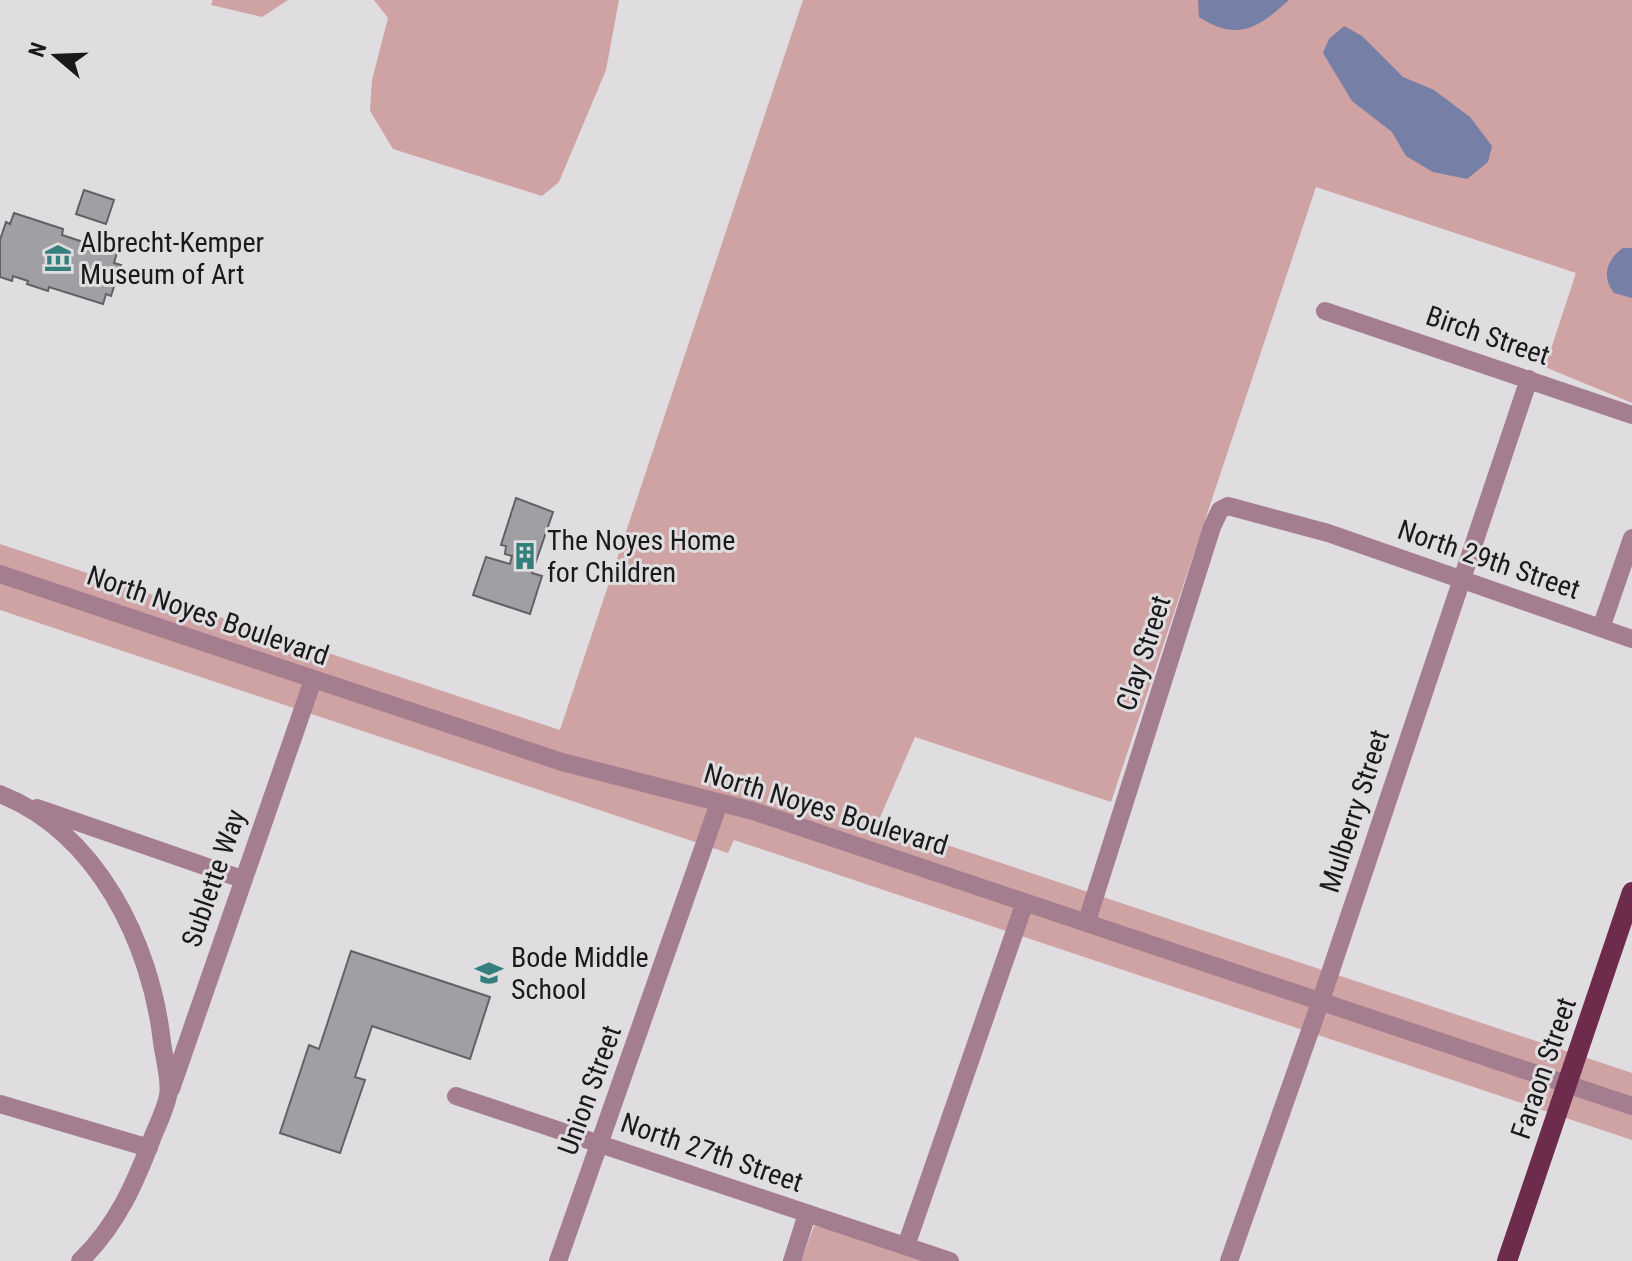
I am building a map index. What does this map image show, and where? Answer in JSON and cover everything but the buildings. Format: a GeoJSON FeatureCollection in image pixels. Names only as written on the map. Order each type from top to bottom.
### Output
{"type":"FeatureCollection","features":[{"type":"Feature","properties":{"kind":"main road","name":"Faraon Street"},"geometry":{"type":"LineString","coordinates":[[1507,1261],[1632,892]]}},
{"type":"Feature","properties":{"kind":"street","name":"Birch Street"},"geometry":{"type":"LineString","coordinates":[[1325,311],[1632,415]]}},
{"type":"Feature","properties":{"kind":"street","name":"Mulberry Street"},"geometry":{"type":"LineString","coordinates":[[1229,1261],[1321,1000],[1529,379]]}},
{"type":"Feature","properties":{"kind":"street","name":"Clay Street"},"geometry":{"type":"LineString","coordinates":[[1087,921],[1220,510],[1237,506],[1328,533]]}},
{"type":"Feature","properties":{"kind":"street","name":"North 29th Street"},"geometry":{"type":"LineString","coordinates":[[1328,533],[1632,639]]}},
{"type":"Feature","properties":{"kind":"street"},"geometry":{"type":"LineString","coordinates":[[1601,628],[1632,538]]}},
{"type":"Feature","properties":{"kind":"street","name":"North Noyes Boulevard"},"geometry":{"type":"LineString","coordinates":[[0,574],[562,762],[719,803],[1087,921],[1632,1106]]}},
{"type":"Feature","properties":{"kind":"street","name":"Sublette Way"},"geometry":{"type":"LineString","coordinates":[[80,1261],[116,1218],[149,1148],[313,680]]}},
{"type":"Feature","properties":{"kind":"street"},"geometry":{"type":"LineString","coordinates":[[9,798],[242,879]]}},
{"type":"Feature","properties":{"kind":"street"},"geometry":{"type":"LineString","coordinates":[[9,798],[63,834],[112,893],[134,930],[160,1019],[168,1095]]}},
{"type":"Feature","properties":{"kind":"street","name":"Union Street"},"geometry":{"type":"LineString","coordinates":[[558,1261],[719,803]]}},
{"type":"Feature","properties":{"kind":"street"},"geometry":{"type":"LineString","coordinates":[[906,1246],[1025,902]]}},
{"type":"Feature","properties":{"kind":"street","name":"North 27th Street"},"geometry":{"type":"LineString","coordinates":[[456,1096],[950,1261]]}},
{"type":"Feature","properties":{"kind":"street"},"geometry":{"type":"LineString","coordinates":[[0,1104],[149,1148]]}},
{"type":"Feature","properties":{"kind":"street"},"geometry":{"type":"LineString","coordinates":[[792,1261],[807,1214]]}},
{"type":"Feature","properties":{"kind":"shaded area"},"geometry":{"type":"Polygon","coordinates":[[[213,0],[288,0],[262,17],[211,5],[213,0]]]}},
{"type":"Feature","properties":{"kind":"shaded area"},"geometry":{"type":"Polygon","coordinates":[[[374,0],[619,0],[606,70],[559,182],[542,196],[393,149],[370,111],[372,80],[388,18],[374,0]]]}},
{"type":"Feature","properties":{"kind":"shaded area"},"geometry":{"type":"Polygon","coordinates":[[[803,0],[1632,0],[1632,403],[1545,367],[1576,273],[1316,187],[1111,802],[915,737],[878,822],[1632,1073],[1632,1140],[734,840],[728,853],[0,610],[0,544],[560,730],[803,0]]]}},
{"type":"Feature","properties":{"kind":"shaded area"},"geometry":{"type":"Polygon","coordinates":[[[814,1226],[823,1227],[923,1261],[801,1261],[814,1226]]]}},
{"type":"Feature","properties":{"kind":"water"},"geometry":{"type":"Polygon","coordinates":[[[1198,0],[1289,0],[1257,24],[1236,30],[1213,25],[1199,17],[1198,0]]]}},
{"type":"Feature","properties":{"kind":"water"},"geometry":{"type":"Polygon","coordinates":[[[1344,26],[1362,36],[1403,77],[1434,90],[1470,117],[1492,146],[1488,162],[1467,179],[1433,172],[1406,156],[1392,132],[1352,101],[1323,53],[1329,39],[1344,26]]]}},
{"type":"Feature","properties":{"kind":"water"},"geometry":{"type":"Polygon","coordinates":[[[1623,248],[1632,248],[1632,298],[1614,293],[1608,281],[1610,263],[1623,248]]]}},
{"type":"Feature","properties":{"kind":"place","name":"Albrecht-Kemper Museum of Art"},"geometry":{"type":"Point","coordinates":[58,258]}},
{"type":"Feature","properties":{"kind":"place","name":"The Noyes Home for Children"},"geometry":{"type":"Point","coordinates":[525,556]}},
{"type":"Feature","properties":{"kind":"place","name":"Bode Middle School"},"geometry":{"type":"Point","coordinates":[489,973]}}]}
